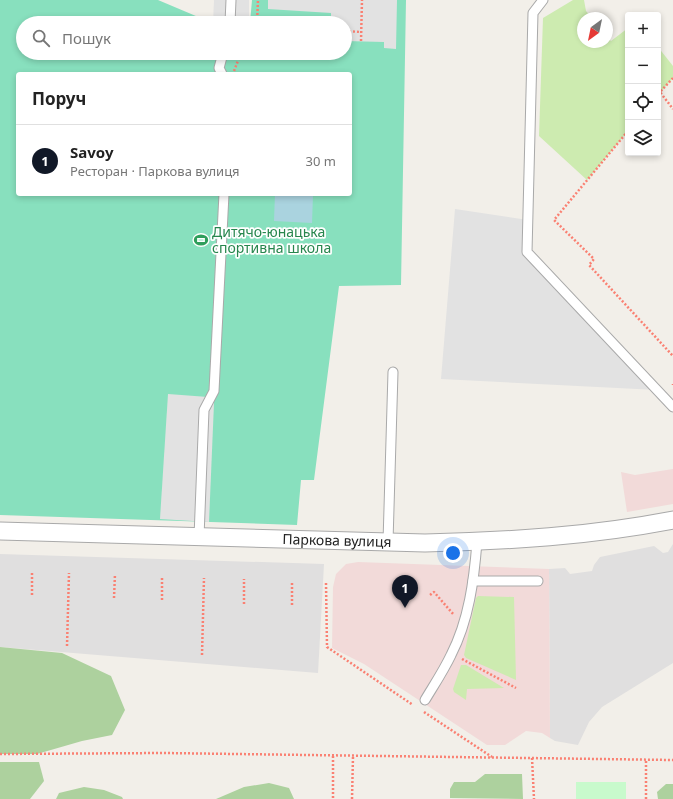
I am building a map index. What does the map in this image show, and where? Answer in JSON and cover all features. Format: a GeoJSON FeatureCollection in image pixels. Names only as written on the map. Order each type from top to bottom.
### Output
{"type":"FeatureCollection","features":[{"type":"Feature","properties":{"kind":"street","name":"Паркова вулиця"},"geometry":{"type":"LineString","coordinates":[[0,530],[388,542],[478,542],[587,535],[673,520]]}},
{"type":"Feature","properties":{"kind":"lane"},"geometry":{"type":"LineString","coordinates":[[230,16],[231,0]]}},
{"type":"Feature","properties":{"kind":"lane"},"geometry":{"type":"LineString","coordinates":[[543,0],[533,13],[526,252],[673,407]]}},
{"type":"Feature","properties":{"kind":"lane"},"geometry":{"type":"LineString","coordinates":[[221,60],[219,68],[221,72]]}},
{"type":"Feature","properties":{"kind":"lane"},"geometry":{"type":"LineString","coordinates":[[199,537],[204,410],[214,391],[224,196]]}},
{"type":"Feature","properties":{"kind":"lane"},"geometry":{"type":"LineString","coordinates":[[388,542],[393,372]]}},
{"type":"Feature","properties":{"kind":"lane"},"geometry":{"type":"LineString","coordinates":[[426,700],[452,654],[463,625],[474,581],[478,542]]}},
{"type":"Feature","properties":{"kind":"lane"},"geometry":{"type":"LineString","coordinates":[[474,581],[538,581]]}},
{"type":"Feature","properties":{"kind":"path"},"geometry":{"type":"LineString","coordinates":[[257,16],[258,0]]}},
{"type":"Feature","properties":{"kind":"path"},"geometry":{"type":"LineString","coordinates":[[361,41],[362,0]]}},
{"type":"Feature","properties":{"kind":"path"},"geometry":{"type":"LineString","coordinates":[[352,31],[361,32]]}},
{"type":"Feature","properties":{"kind":"path"},"geometry":{"type":"LineString","coordinates":[[234,72],[238,60]]}},
{"type":"Feature","properties":{"kind":"path"},"geometry":{"type":"LineString","coordinates":[[661,91],[673,78]]}},
{"type":"Feature","properties":{"kind":"path"},"geometry":{"type":"LineString","coordinates":[[661,95],[673,108]]}},
{"type":"Feature","properties":{"kind":"path"},"geometry":{"type":"LineString","coordinates":[[625,135],[554,220],[594,259],[589,265],[673,356]]}},
{"type":"Feature","properties":{"kind":"path"},"geometry":{"type":"LineString","coordinates":[[32,571],[32,595]]}},
{"type":"Feature","properties":{"kind":"path"},"geometry":{"type":"LineString","coordinates":[[67,646],[69,573]]}},
{"type":"Feature","properties":{"kind":"path"},"geometry":{"type":"LineString","coordinates":[[114,598],[115,574]]}},
{"type":"Feature","properties":{"kind":"path"},"geometry":{"type":"LineString","coordinates":[[162,576],[162,600]]}},
{"type":"Feature","properties":{"kind":"path"},"geometry":{"type":"LineString","coordinates":[[202,655],[204,578]]}},
{"type":"Feature","properties":{"kind":"path"},"geometry":{"type":"LineString","coordinates":[[244,580],[244,604]]}},
{"type":"Feature","properties":{"kind":"path"},"geometry":{"type":"LineString","coordinates":[[292,582],[292,605]]}},
{"type":"Feature","properties":{"kind":"path"},"geometry":{"type":"LineString","coordinates":[[326,583],[327,647],[416,706]]}},
{"type":"Feature","properties":{"kind":"path"},"geometry":{"type":"LineString","coordinates":[[430,595],[434,592],[455,616]]}},
{"type":"Feature","properties":{"kind":"path"},"geometry":{"type":"LineString","coordinates":[[452,654],[516,688]]}},
{"type":"Feature","properties":{"kind":"path"},"geometry":{"type":"LineString","coordinates":[[422,711],[492,758]]}},
{"type":"Feature","properties":{"kind":"path"},"geometry":{"type":"LineString","coordinates":[[0,754],[163,753],[646,761],[673,760]]}},
{"type":"Feature","properties":{"kind":"path"},"geometry":{"type":"LineString","coordinates":[[333,756],[333,799]]}},
{"type":"Feature","properties":{"kind":"path"},"geometry":{"type":"LineString","coordinates":[[352,799],[353,756]]}},
{"type":"Feature","properties":{"kind":"path"},"geometry":{"type":"LineString","coordinates":[[532,758],[534,799]]}},
{"type":"Feature","properties":{"kind":"path"},"geometry":{"type":"LineString","coordinates":[[646,761],[646,799]]}},
{"type":"Feature","properties":{"kind":"shaded area"},"geometry":{"type":"Polygon","coordinates":[[[214,0],[249,0],[249,16],[213,16],[214,0]]]}},
{"type":"Feature","properties":{"kind":"shaded area"},"geometry":{"type":"Polygon","coordinates":[[[268,0],[397,0],[396,49],[384,48],[384,42],[352,41],[352,16],[331,16],[331,13],[268,9],[268,0]]]}},
{"type":"Feature","properties":{"kind":"shaded area"},"geometry":{"type":"Polygon","coordinates":[[[455,209],[528,220],[527,252],[657,390],[441,379],[455,209]]]}},
{"type":"Feature","properties":{"kind":"shaded area"},"geometry":{"type":"Polygon","coordinates":[[[168,394],[208,397],[214,403],[209,522],[160,519],[168,394]]]}},
{"type":"Feature","properties":{"kind":"shaded area"},"geometry":{"type":"Polygon","coordinates":[[[673,469],[673,504],[627,512],[621,472],[635,475],[673,469]]]}},
{"type":"Feature","properties":{"kind":"shaded area"},"geometry":{"type":"Polygon","coordinates":[[[673,544],[673,663],[602,707],[589,722],[578,745],[555,741],[550,738],[549,569],[565,568],[570,574],[592,571],[594,565],[600,557],[654,546],[663,553],[668,552],[673,544]]]}},
{"type":"Feature","properties":{"kind":"shaded area"},"geometry":{"type":"Polygon","coordinates":[[[0,554],[324,564],[318,673],[0,647],[0,554]]]}},
{"type":"Feature","properties":{"kind":"shaded area"},"geometry":{"type":"Polygon","coordinates":[[[358,562],[549,569],[550,738],[542,733],[526,731],[505,745],[487,745],[364,664],[332,648],[333,587],[336,574],[346,564],[358,562]]]}},
{"type":"Feature","properties":{"kind":"green space","name":"Дитячо-юнацька спортивна школа"},"geometry":{"type":"Polygon","coordinates":[[[0,0],[158,0],[196,16],[16,16],[16,60],[352,60],[352,16],[251,16],[252,0],[406,0],[401,285],[339,286],[314,480],[301,480],[297,525],[0,515],[0,0]]]}},
{"type":"Feature","properties":{"kind":"green space"},"geometry":{"type":"Polygon","coordinates":[[[573,0],[584,0],[587,12],[577,12],[577,48],[613,48],[613,39],[625,30],[625,135],[587,180],[539,136],[543,18],[573,0]]]}},
{"type":"Feature","properties":{"kind":"green space"},"geometry":{"type":"Polygon","coordinates":[[[661,51],[673,66],[673,78],[661,92],[661,51]]]}},
{"type":"Feature","properties":{"kind":"green space"},"geometry":{"type":"Polygon","coordinates":[[[478,596],[514,597],[516,680],[466,658],[464,655],[476,598],[478,596]]]}},
{"type":"Feature","properties":{"kind":"green space"},"geometry":{"type":"Polygon","coordinates":[[[0,647],[62,653],[111,676],[125,710],[112,735],[82,741],[37,754],[0,754],[0,647]]]}},
{"type":"Feature","properties":{"kind":"green space"},"geometry":{"type":"Polygon","coordinates":[[[461,665],[466,665],[504,688],[467,689],[466,700],[454,692],[453,689],[461,665]]]}},
{"type":"Feature","properties":{"kind":"green space"},"geometry":{"type":"Polygon","coordinates":[[[0,762],[39,762],[44,781],[30,799],[0,799],[0,762]]]}},
{"type":"Feature","properties":{"kind":"green space"},"geometry":{"type":"Polygon","coordinates":[[[485,774],[522,774],[523,799],[450,798],[450,789],[454,782],[475,782],[485,774]]]}},
{"type":"Feature","properties":{"kind":"green space"},"geometry":{"type":"Polygon","coordinates":[[[576,782],[626,782],[626,799],[576,799],[576,782]]]}},
{"type":"Feature","properties":{"kind":"green space"},"geometry":{"type":"Polygon","coordinates":[[[269,783],[289,788],[294,799],[216,799],[244,787],[269,783]]]}},
{"type":"Feature","properties":{"kind":"green space"},"geometry":{"type":"Polygon","coordinates":[[[666,784],[673,784],[673,799],[658,799],[657,792],[666,784]]]}},
{"type":"Feature","properties":{"kind":"green space"},"geometry":{"type":"Polygon","coordinates":[[[84,787],[104,790],[122,797],[123,799],[56,799],[59,793],[84,787]]]}},
{"type":"Feature","properties":{"kind":"water"},"geometry":{"type":"Polygon","coordinates":[[[275,196],[313,196],[312,223],[274,221],[275,196]]]}},
{"type":"Feature","properties":{"kind":"place","name":"Дитячо-юнацька спортивна школа"},"geometry":{"type":"Point","coordinates":[201,240]}},
{"type":"Feature","properties":{"kind":"place","name":"Savoy"},"geometry":{"type":"Point","coordinates":[405,608]}}]}
